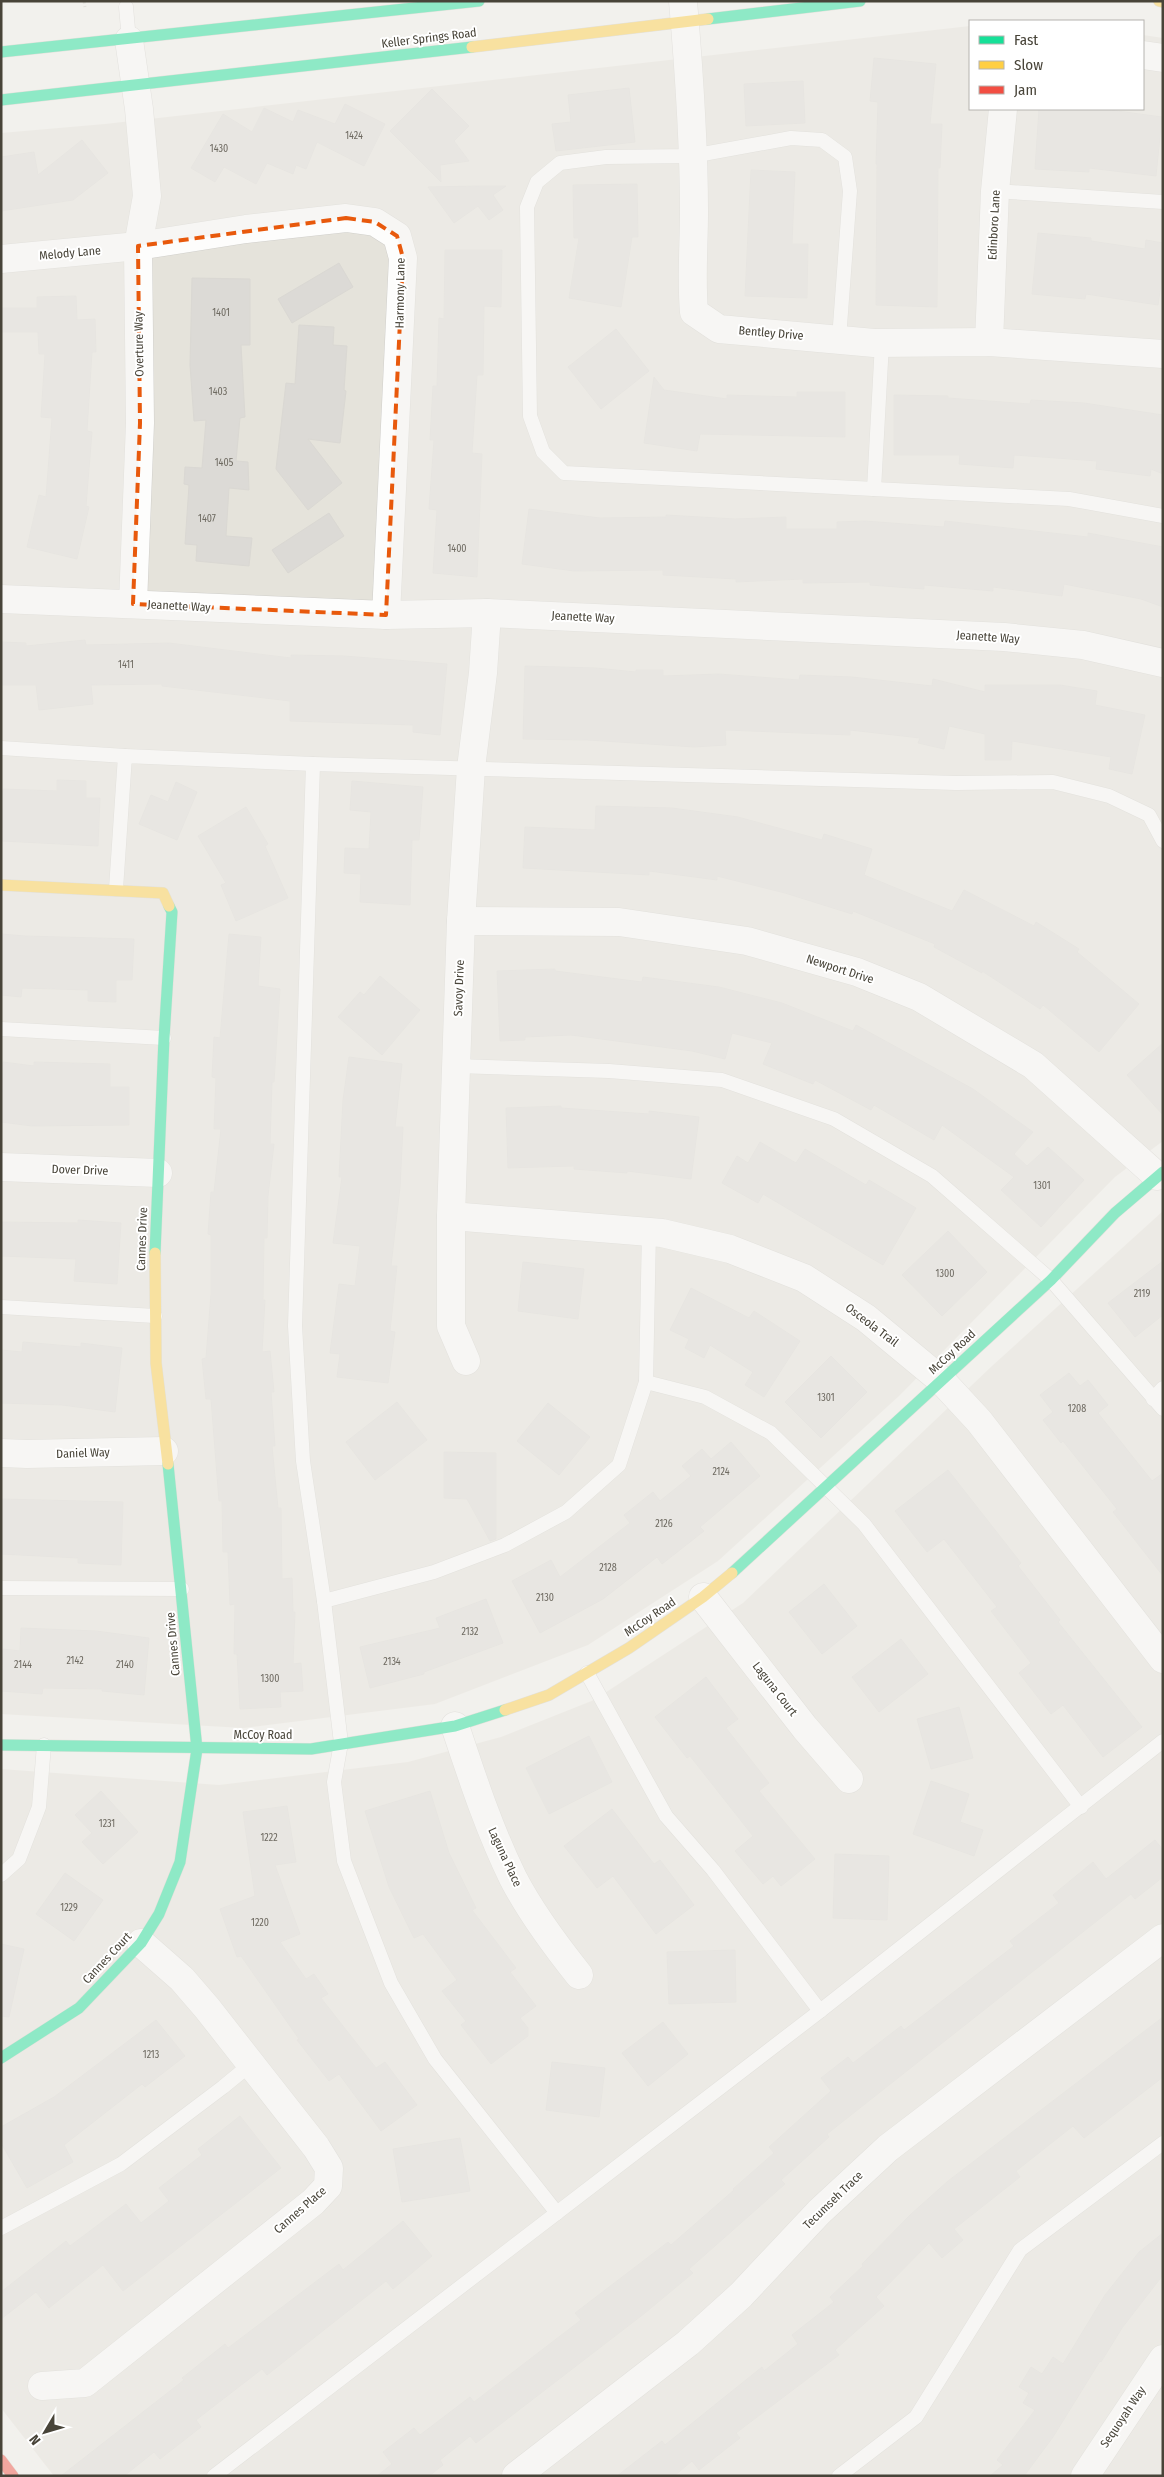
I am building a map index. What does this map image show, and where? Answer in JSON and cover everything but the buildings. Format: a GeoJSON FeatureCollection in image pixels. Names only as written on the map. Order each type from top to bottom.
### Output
{"type":"FeatureCollection","features":[{"type":"Feature","properties":{"kind":"street"},"geometry":{"type":"LineString","coordinates":[[1,52],[129,40],[479,1]]}},
{"type":"Feature","properties":{"kind":"street","name":"Keller Springs Road"},"geometry":{"type":"LineString","coordinates":[[1,100],[136,86],[684,11],[860,1]]}},
{"type":"Feature","properties":{"kind":"street","name":"Bentley Drive"},"geometry":{"type":"LineString","coordinates":[[684,11],[689,65],[694,212],[692,282],[694,312],[719,329],[882,343],[988,342],[1163,354]]}},
{"type":"Feature","properties":{"kind":"street"},"geometry":{"type":"LineString","coordinates":[[129,40],[136,86]]}},
{"type":"Feature","properties":{"kind":"street"},"geometry":{"type":"LineString","coordinates":[[1144,55],[1163,58]]}},
{"type":"Feature","properties":{"kind":"street","name":"Overture Way"},"geometry":{"type":"LineString","coordinates":[[133,604],[140,423],[138,246],[147,196],[136,86]]}},
{"type":"Feature","properties":{"kind":"street","name":"Edinboro Lane"},"geometry":{"type":"LineString","coordinates":[[988,342],[995,191],[1003,110]]}},
{"type":"Feature","properties":{"kind":"street","name":"Harmony Lane"},"geometry":{"type":"LineString","coordinates":[[138,246],[246,229],[346,218],[375,222],[396,236],[402,258],[386,615]]}},
{"type":"Feature","properties":{"kind":"street","name":"Melody Lane"},"geometry":{"type":"LineString","coordinates":[[1,259],[138,246]]}},
{"type":"Feature","properties":{"kind":"street","name":"Jeanette Way"},"geometry":{"type":"LineString","coordinates":[[1,599],[386,615],[488,613],[1004,637],[1084,645],[1163,663]]}},
{"type":"Feature","properties":{"kind":"street","name":"Savoy Drive"},"geometry":{"type":"LineString","coordinates":[[466,1361],[451,1326],[451,1216],[461,921],[471,768],[483,673],[488,613]]}},
{"type":"Feature","properties":{"kind":"street","name":"Cannes Drive"},"geometry":{"type":"LineString","coordinates":[[1,884],[163,893],[172,912],[158,1173],[156,1363],[164,1450],[182,1589],[197,1749]]}},
{"type":"Feature","properties":{"kind":"street","name":"Newport Drive"},"geometry":{"type":"LineString","coordinates":[[461,921],[619,922],[747,942],[857,972],[919,997],[1033,1065],[1160,1174]]}},
{"type":"Feature","properties":{"kind":"street","name":"Dover Drive"},"geometry":{"type":"LineString","coordinates":[[1,1167],[158,1173]]}},
{"type":"Feature","properties":{"kind":"street","name":"McCoy Road"},"geometry":{"type":"LineString","coordinates":[[1,1745],[311,1749],[455,1726],[549,1695],[629,1648],[704,1597],[744,1564],[825,1486],[1051,1280],[1115,1213],[1160,1174]]}},
{"type":"Feature","properties":{"kind":"street","name":"Osceola Trail"},"geometry":{"type":"LineString","coordinates":[[451,1216],[649,1231],[730,1249],[804,1278],[866,1318],[941,1380],[979,1421],[1163,1659]]}},
{"type":"Feature","properties":{"kind":"street","name":"Daniel Way"},"geometry":{"type":"LineString","coordinates":[[1,1453],[164,1450]]}},
{"type":"Feature","properties":{"kind":"street","name":"Laguna Court"},"geometry":{"type":"LineString","coordinates":[[704,1597],[805,1728],[849,1779]]}},
{"type":"Feature","properties":{"kind":"street","name":"Laguna Place"},"geometry":{"type":"LineString","coordinates":[[455,1726],[483,1808],[514,1879],[545,1931],[579,1975]]}},
{"type":"Feature","properties":{"kind":"street","name":"Cannes Court"},"geometry":{"type":"LineString","coordinates":[[1,2058],[79,2008],[141,1944],[158,1914],[180,1862],[197,1749]]}},
{"type":"Feature","properties":{"kind":"street","name":"Tecumseh Trace"},"geometry":{"type":"LineString","coordinates":[[516,2476],[688,2343],[740,2296],[819,2212],[888,2148],[1163,1938]]}},
{"type":"Feature","properties":{"kind":"street","name":"Cannes Place"},"geometry":{"type":"LineString","coordinates":[[42,2386],[85,2383],[306,2208],[328,2186],[329,2168],[316,2147],[182,1979],[141,1944]]}},
{"type":"Feature","properties":{"kind":"street","name":"Sequoyah Way"},"geometry":{"type":"LineString","coordinates":[[1085,2476],[1163,2359]]}},
{"type":"Feature","properties":{"kind":"street"},"geometry":{"type":"LineString","coordinates":[[1,2460],[13,2476]]}},
{"type":"Feature","properties":{"kind":"lane"},"geometry":{"type":"LineString","coordinates":[[125,3],[129,40]]}},
{"type":"Feature","properties":{"kind":"lane"},"geometry":{"type":"LineString","coordinates":[[839,339],[850,191],[845,157],[822,140],[791,138],[692,156],[606,157],[560,163],[537,182],[527,207],[530,416],[543,452],[564,473],[1069,499],[1163,516]]}},
{"type":"Feature","properties":{"kind":"lane"},"geometry":{"type":"LineString","coordinates":[[995,191],[1163,202]]}},
{"type":"Feature","properties":{"kind":"lane"},"geometry":{"type":"LineString","coordinates":[[874,489],[882,343]]}},
{"type":"Feature","properties":{"kind":"lane"},"geometry":{"type":"LineString","coordinates":[[1,748],[125,756],[313,764],[956,783],[1053,782],[1109,796],[1149,816],[1163,842]]}},
{"type":"Feature","properties":{"kind":"lane"},"geometry":{"type":"LineString","coordinates":[[116,890],[125,756]]}},
{"type":"Feature","properties":{"kind":"lane"},"geometry":{"type":"LineString","coordinates":[[313,764],[295,1326],[303,1461],[324,1601],[341,1743],[334,1782],[344,1861],[391,1983],[435,2059],[557,2213]]}},
{"type":"Feature","properties":{"kind":"lane"},"geometry":{"type":"LineString","coordinates":[[1,1029],[164,1038]]}},
{"type":"Feature","properties":{"kind":"lane"},"geometry":{"type":"LineString","coordinates":[[456,1066],[609,1071],[722,1080],[834,1119],[932,1176],[1051,1280],[1158,1394],[1163,1409]]}},
{"type":"Feature","properties":{"kind":"lane"},"geometry":{"type":"LineString","coordinates":[[324,1601],[434,1572],[505,1545],[566,1512],[618,1465],[646,1382],[649,1231]]}},
{"type":"Feature","properties":{"kind":"lane"},"geometry":{"type":"LineString","coordinates":[[1,1307],[155,1316]]}},
{"type":"Feature","properties":{"kind":"lane"},"geometry":{"type":"LineString","coordinates":[[646,1382],[705,1397],[771,1433],[864,1524],[1081,1807]]}},
{"type":"Feature","properties":{"kind":"lane"},"geometry":{"type":"LineString","coordinates":[[1,1588],[182,1589]]}},
{"type":"Feature","properties":{"kind":"lane"},"geometry":{"type":"LineString","coordinates":[[587,1673],[666,1816],[713,1870],[820,2011]]}},
{"type":"Feature","properties":{"kind":"lane"},"geometry":{"type":"LineString","coordinates":[[214,2476],[820,2011],[1163,1741]]}},
{"type":"Feature","properties":{"kind":"lane"},"geometry":{"type":"LineString","coordinates":[[1,1875],[19,1859],[40,1807],[44,1745]]}},
{"type":"Feature","properties":{"kind":"lane"},"geometry":{"type":"LineString","coordinates":[[1,2228],[121,2164],[224,2087],[251,2064]]}},
{"type":"Feature","properties":{"kind":"lane"},"geometry":{"type":"LineString","coordinates":[[838,2476],[916,2417],[1020,2250],[1163,2143]]}},
{"type":"Feature","properties":{"kind":"path"},"geometry":{"type":"LineString","coordinates":[[84,1],[85,7]]}},
{"type":"Feature","properties":{"kind":"highlighted area"},"geometry":{"type":"Polygon","coordinates":[[[346,218],[375,222],[397,236],[403,258],[386,615],[133,604],[140,423],[138,246],[346,218]]]}},
{"type":"Feature","properties":{"kind":"shaded area"},"geometry":{"type":"Polygon","coordinates":[[[969,26],[969,110],[1144,110],[1144,35],[1163,38],[1163,1141],[1115,1177],[899,1396],[718,1561],[588,1645],[435,1704],[243,1728],[1,1714],[1,133],[105,124],[969,26]]]}},
{"type":"Feature","properties":{"kind":"shaded area"},"geometry":{"type":"Polygon","coordinates":[[[1163,1211],[1163,2476],[54,2476],[1,2408],[1,1769],[219,1785],[408,1762],[501,1737],[594,1700],[743,1603],[992,1366],[1163,1211]]]}},
{"type":"Feature","properties":{"kind":"traffic: fast"},"geometry":{"type":"LineString","coordinates":[[1,52],[479,1]]}},
{"type":"Feature","properties":{"kind":"traffic: fast"},"geometry":{"type":"LineString","coordinates":[[708,19],[860,1]]}},
{"type":"Feature","properties":{"kind":"traffic: fast"},"geometry":{"type":"LineString","coordinates":[[1,100],[472,47]]}},
{"type":"Feature","properties":{"kind":"traffic: fast"},"geometry":{"type":"LineString","coordinates":[[155,1253],[164,1038],[172,912],[169,906]]}},
{"type":"Feature","properties":{"kind":"traffic: fast"},"geometry":{"type":"LineString","coordinates":[[732,1573],[1051,1280],[1115,1213],[1163,1172]]}},
{"type":"Feature","properties":{"kind":"traffic: fast"},"geometry":{"type":"LineString","coordinates":[[1,2058],[79,2008],[141,1943],[159,1914],[180,1862],[197,1749],[168,1464]]}},
{"type":"Feature","properties":{"kind":"traffic: fast"},"geometry":{"type":"LineString","coordinates":[[1,1745],[311,1749],[455,1726],[505,1710]]}},
{"type":"Feature","properties":{"kind":"traffic: slow"},"geometry":{"type":"LineString","coordinates":[[1159,1],[1163,2]]}},
{"type":"Feature","properties":{"kind":"traffic: slow"},"geometry":{"type":"LineString","coordinates":[[472,47],[708,19]]}},
{"type":"Feature","properties":{"kind":"traffic: slow"},"geometry":{"type":"LineString","coordinates":[[1,885],[163,893],[169,906]]}},
{"type":"Feature","properties":{"kind":"traffic: slow"},"geometry":{"type":"LineString","coordinates":[[155,1253],[156,1363],[168,1464]]}},
{"type":"Feature","properties":{"kind":"traffic: slow"},"geometry":{"type":"LineString","coordinates":[[505,1710],[549,1695],[629,1648],[703,1597],[732,1573]]}},
{"type":"Feature","properties":{"kind":"traffic: jam"},"geometry":{"type":"LineString","coordinates":[[1,2460],[13,2476]]}}]}
